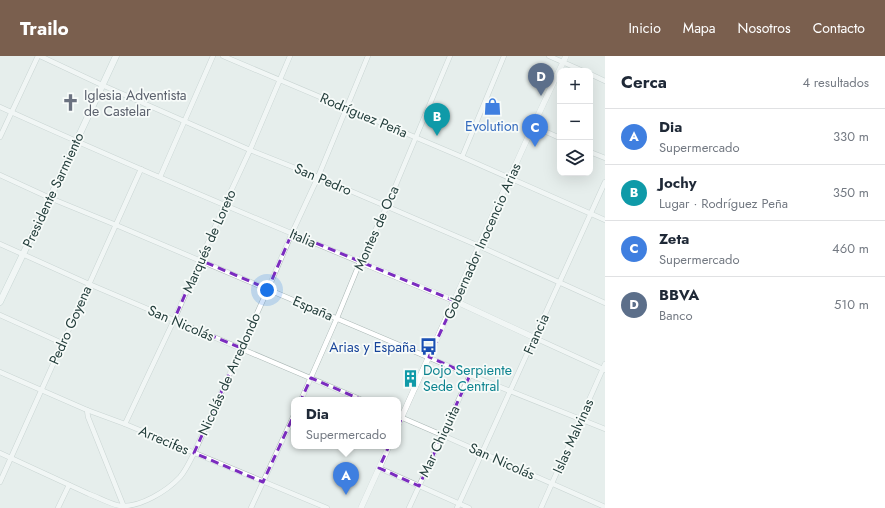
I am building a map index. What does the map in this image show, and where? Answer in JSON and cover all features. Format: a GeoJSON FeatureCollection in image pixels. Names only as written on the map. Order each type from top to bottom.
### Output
{"type":"FeatureCollection","features":[{"type":"Feature","properties":{"kind":"main road","name":"Presidente Sarmiento"},"geometry":{"type":"LineString","coordinates":[[0,302],[116,56]]}},
{"type":"Feature","properties":{"kind":"street","name":"San Pedro"},"geometry":{"type":"LineString","coordinates":[[39,56],[250,150],[318,177],[479,246],[605,303]]}},
{"type":"Feature","properties":{"kind":"street"},"geometry":{"type":"LineString","coordinates":[[0,137],[39,56]]}},
{"type":"Feature","properties":{"kind":"street"},"geometry":{"type":"LineString","coordinates":[[160,177],[213,56]]}},
{"type":"Feature","properties":{"kind":"street","name":"Rodríguez Peña"},"geometry":{"type":"LineString","coordinates":[[223,56],[416,137],[605,220]]}},
{"type":"Feature","properties":{"kind":"street","name":"Marqués de Loreto"},"geometry":{"type":"LineString","coordinates":[[125,424],[174,320],[290,56]]}},
{"type":"Feature","properties":{"kind":"street","name":"Nicolás de Arredondo"},"geometry":{"type":"LineString","coordinates":[[124,507],[144,501],[166,489],[186,469],[318,177],[368,56]]}},
{"type":"Feature","properties":{"kind":"street","name":"Montes de Oca"},"geometry":{"type":"LineString","coordinates":[[302,397],[360,262],[387,206],[450,56]]}},
{"type":"Feature","properties":{"kind":"street"},"geometry":{"type":"LineString","coordinates":[[462,157],[504,56]]}},
{"type":"Feature","properties":{"kind":"street"},"geometry":{"type":"LineString","coordinates":[[549,56],[577,68]]}},
{"type":"Feature","properties":{"kind":"street","name":"Gobernador Inocencio Arias"},"geometry":{"type":"LineString","coordinates":[[401,415],[455,301],[566,56]]}},
{"type":"Feature","properties":{"kind":"street"},"geometry":{"type":"LineString","coordinates":[[593,75],[605,81]]}},
{"type":"Feature","properties":{"kind":"street","name":"Italia"},"geometry":{"type":"LineString","coordinates":[[0,106],[141,169],[455,301],[604,368]]}},
{"type":"Feature","properties":{"kind":"street"},"geometry":{"type":"LineString","coordinates":[[533,126],[557,137]]}},
{"type":"Feature","properties":{"kind":"street"},"geometry":{"type":"LineString","coordinates":[[593,153],[605,158]]}},
{"type":"Feature","properties":{"kind":"street","name":"Pedro Goyena"},"geometry":{"type":"LineString","coordinates":[[0,482],[141,169]]}},
{"type":"Feature","properties":{"kind":"street","name":"España"},"geometry":{"type":"LineString","coordinates":[[0,175],[50,198],[116,224],[510,391],[605,429]]}},
{"type":"Feature","properties":{"kind":"street","name":"Francia"},"geometry":{"type":"LineString","coordinates":[[458,506],[605,182]]}},
{"type":"Feature","properties":{"kind":"street","name":"San Nicolás"},"geometry":{"type":"LineString","coordinates":[[0,244],[88,284],[355,397]]}},
{"type":"Feature","properties":{"kind":"street"},"geometry":{"type":"LineString","coordinates":[[0,316],[62,343]]}},
{"type":"Feature","properties":{"kind":"street","name":"Islas Malvinas"},"geometry":{"type":"LineString","coordinates":[[541,508],[604,368]]}},
{"type":"Feature","properties":{"kind":"street","name":"Arrecifes"},"geometry":{"type":"LineString","coordinates":[[0,372],[88,410],[327,508]]}},
{"type":"Feature","properties":{"kind":"street","name":"Mar Chiquita"},"geometry":{"type":"LineString","coordinates":[[409,508],[470,374]]}},
{"type":"Feature","properties":{"kind":"street"},"geometry":{"type":"LineString","coordinates":[[88,410],[88,416],[124,507]]}},
{"type":"Feature","properties":{"kind":"street","name":"San Nicolás"},"geometry":{"type":"LineString","coordinates":[[401,417],[604,506]]}},
{"type":"Feature","properties":{"kind":"street"},"geometry":{"type":"LineString","coordinates":[[251,508],[291,421]]}},
{"type":"Feature","properties":{"kind":"street"},"geometry":{"type":"LineString","coordinates":[[361,508],[388,449]]}},
{"type":"Feature","properties":{"kind":"street"},"geometry":{"type":"LineString","coordinates":[[0,453],[69,485],[124,507]]}},
{"type":"Feature","properties":{"kind":"street"},"geometry":{"type":"LineString","coordinates":[[379,468],[458,506],[469,508]]}},
{"type":"Feature","properties":{"kind":"street"},"geometry":{"type":"LineString","coordinates":[[58,508],[69,485]]}},
{"type":"Feature","properties":{"kind":"highlighted area"},"geometry":{"type":"Polygon","coordinates":[[[292,233],[455,301],[429,357],[470,375],[419,486],[379,468],[402,417],[311,378],[263,482],[194,453],[241,348],[174,320],[200,260],[268,289],[292,233]]]}},
{"type":"Feature","properties":{"kind":"place","name":"BBVA"},"geometry":{"type":"Point","coordinates":[541,96]}},
{"type":"Feature","properties":{"kind":"place","name":"Iglesia Adventista de Castelar"},"geometry":{"type":"Point","coordinates":[71,103]}},
{"type":"Feature","properties":{"kind":"place","name":"Evolution"},"geometry":{"type":"Point","coordinates":[492,106]}},
{"type":"Feature","properties":{"kind":"place","name":"Jochy"},"geometry":{"type":"Point","coordinates":[437,136]}},
{"type":"Feature","properties":{"kind":"place","name":"Zeta"},"geometry":{"type":"Point","coordinates":[535,147]}},
{"type":"Feature","properties":{"kind":"place","name":"Arias y España"},"geometry":{"type":"Point","coordinates":[429,347]}},
{"type":"Feature","properties":{"kind":"place","name":"Dojo Serpiente Sede Central"},"geometry":{"type":"Point","coordinates":[410,378]}},
{"type":"Feature","properties":{"kind":"place","name":"Dia"},"geometry":{"type":"Point","coordinates":[346,495]}}]}
